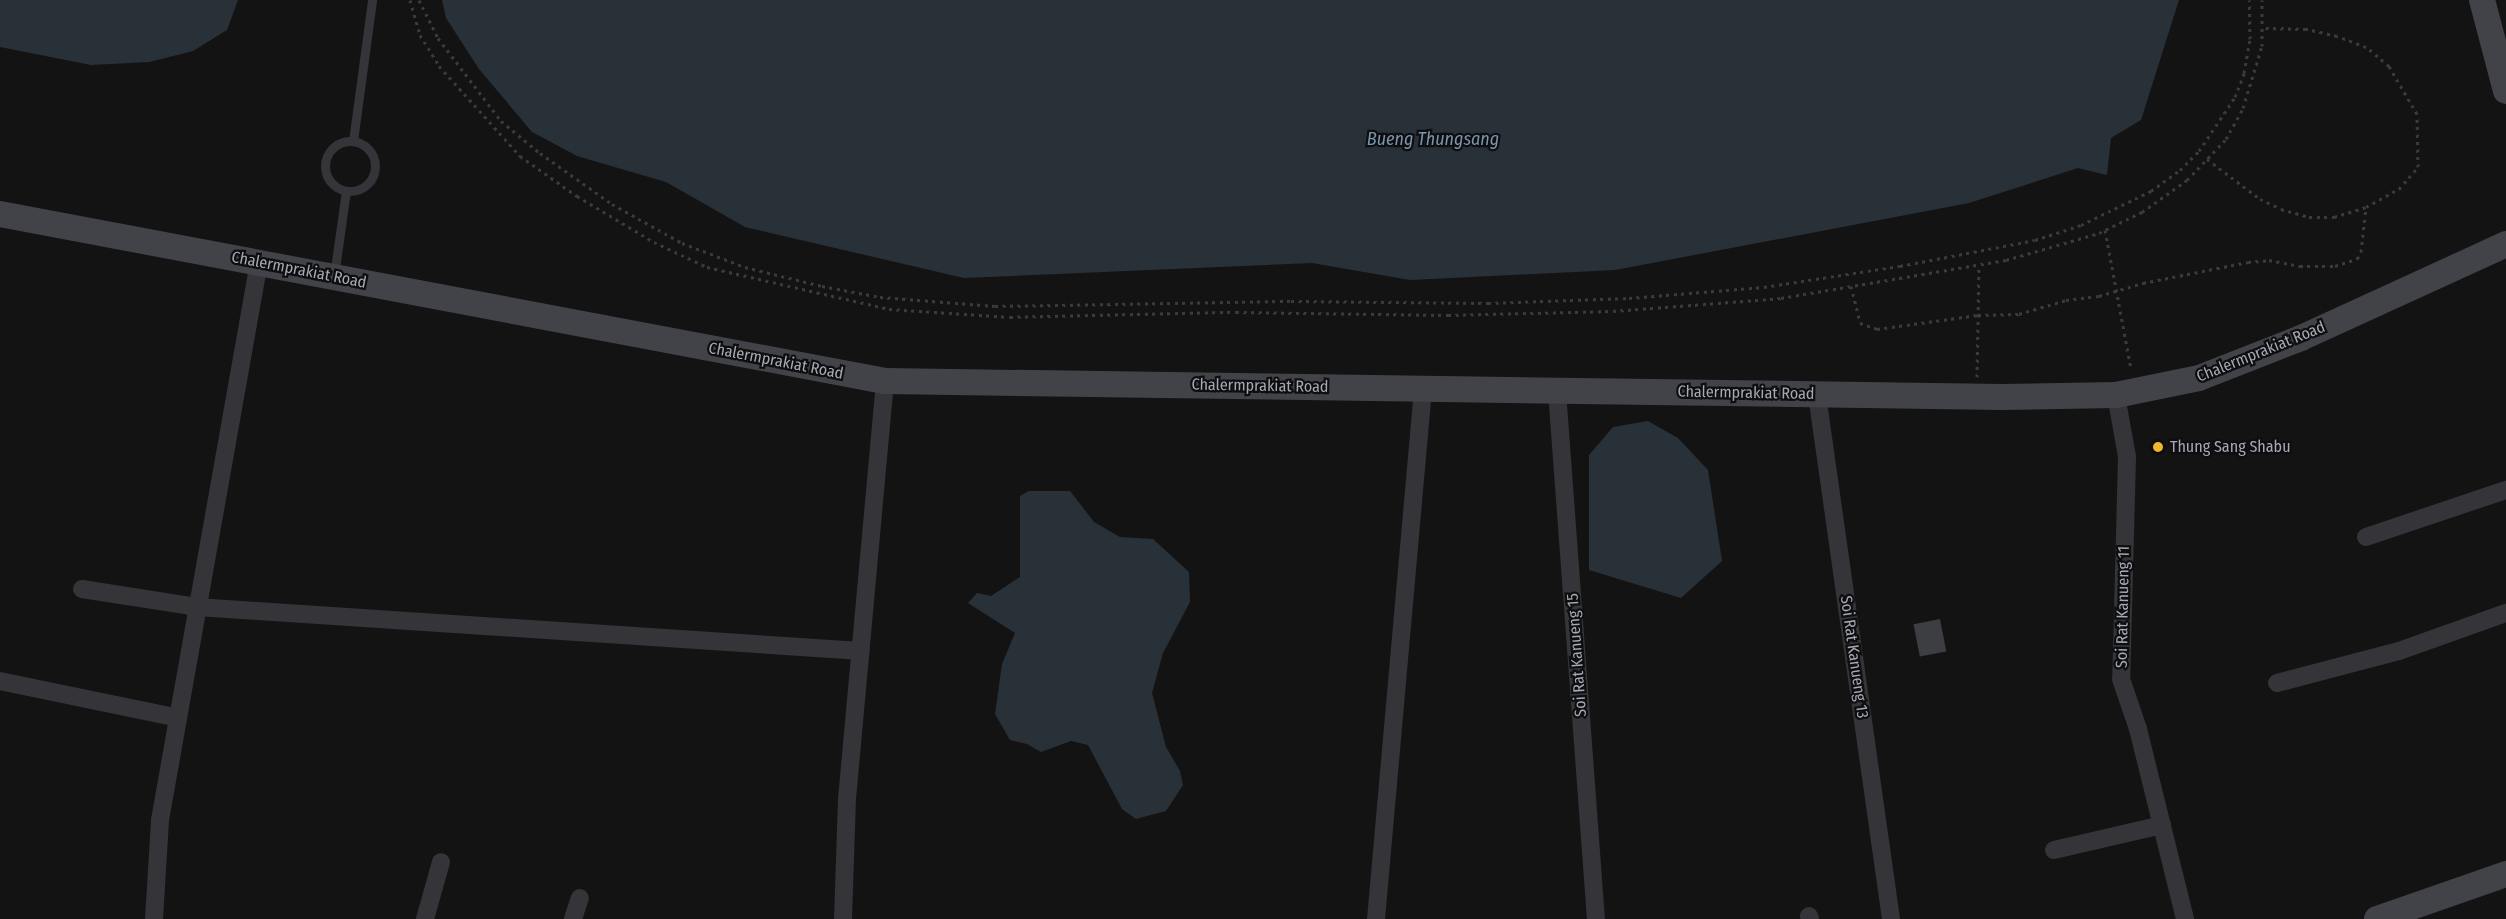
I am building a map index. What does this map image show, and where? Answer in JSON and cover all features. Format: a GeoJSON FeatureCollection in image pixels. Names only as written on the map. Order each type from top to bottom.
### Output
{"type":"FeatureCollection","features":[{"type":"Feature","properties":{"kind":"street"},"geometry":{"type":"LineString","coordinates":[[2482,0],[2506,91]]}},
{"type":"Feature","properties":{"kind":"street","name":"Chalermprakiat Road"},"geometry":{"type":"LineString","coordinates":[[0,214],[885,381],[1976,397],[2126,393],[2199,378],[2301,338],[2506,244]]}},
{"type":"Feature","properties":{"kind":"street"},"geometry":{"type":"LineString","coordinates":[[154,919],[160,820],[259,262]]}},
{"type":"Feature","properties":{"kind":"street"},"geometry":{"type":"LineString","coordinates":[[843,919],[848,799],[885,381]]}},
{"type":"Feature","properties":{"kind":"street"},"geometry":{"type":"LineString","coordinates":[[1376,919],[1423,389]]}},
{"type":"Feature","properties":{"kind":"street","name":"Soi Rat Kanueng 15"},"geometry":{"type":"LineString","coordinates":[[1557,391],[1596,919]]}},
{"type":"Feature","properties":{"kind":"street","name":"Soi Rat Kanueng 11"},"geometry":{"type":"LineString","coordinates":[[2126,393],[2127,457],[2121,679],[2138,729],[2185,919]]}},
{"type":"Feature","properties":{"kind":"street","name":"Soi Rat Kanueng 13"},"geometry":{"type":"LineString","coordinates":[[1818,394],[1891,919]]}},
{"type":"Feature","properties":{"kind":"street"},"geometry":{"type":"LineString","coordinates":[[2366,537],[2506,490]]}},
{"type":"Feature","properties":{"kind":"street"},"geometry":{"type":"LineString","coordinates":[[82,589],[197,607],[861,651]]}},
{"type":"Feature","properties":{"kind":"street"},"geometry":{"type":"LineString","coordinates":[[2277,683],[2398,651],[2506,613]]}},
{"type":"Feature","properties":{"kind":"street"},"geometry":{"type":"LineString","coordinates":[[0,681],[178,718]]}},
{"type":"Feature","properties":{"kind":"street"},"geometry":{"type":"LineString","coordinates":[[2055,850],[2162,825]]}},
{"type":"Feature","properties":{"kind":"street"},"geometry":{"type":"LineString","coordinates":[[425,919],[441,862]]}},
{"type":"Feature","properties":{"kind":"street"},"geometry":{"type":"LineString","coordinates":[[2377,919],[2506,874]]}},
{"type":"Feature","properties":{"kind":"street"},"geometry":{"type":"LineString","coordinates":[[573,919],[580,898]]}},
{"type":"Feature","properties":{"kind":"lane"},"geometry":{"type":"LineString","coordinates":[[353,141],[372,0]]}},
{"type":"Feature","properties":{"kind":"lane"},"geometry":{"type":"LineString","coordinates":[[353,141],[368,148],[375,162],[375,170],[368,184],[362,189],[346,191],[331,183],[324,167],[330,151],[336,145],[353,141]]}},
{"type":"Feature","properties":{"kind":"lane"},"geometry":{"type":"LineString","coordinates":[[334,276],[346,191]]}},
{"type":"Feature","properties":{"kind":"path"},"geometry":{"type":"LineString","coordinates":[[410,0],[420,35],[447,74],[520,156],[577,196],[654,242],[707,267],[889,309],[1010,317],[1236,312],[1448,315],[1613,311],[1781,298],[2006,260],[2105,230],[2142,212],[2187,180],[2226,139],[2243,108],[2257,64],[2263,28],[2262,0]]}},
{"type":"Feature","properties":{"kind":"path"},"geometry":{"type":"LineString","coordinates":[[419,0],[438,38],[501,121],[540,153],[612,204],[682,243],[745,267],[834,288],[880,297],[995,306],[1291,301],[1488,303],[1629,298],[1764,287],[1911,264],[2035,240],[2081,225],[2151,191],[2180,170],[2199,151],[2235,97],[2244,73],[2250,39],[2249,0]]}},
{"type":"Feature","properties":{"kind":"path"},"geometry":{"type":"LineString","coordinates":[[2207,159],[2260,199],[2281,209],[2309,217],[2334,217],[2366,207],[2399,189],[2418,166],[2417,114],[2389,66],[2366,47],[2337,36],[2306,29],[2263,28]]}},
{"type":"Feature","properties":{"kind":"path"},"geometry":{"type":"LineString","coordinates":[[1851,286],[1856,317],[1867,327],[1911,327],[1978,315],[2019,314],[2248,262],[2269,260],[2300,266],[2335,266],[2356,259],[2361,252],[2366,207]]}},
{"type":"Feature","properties":{"kind":"path"},"geometry":{"type":"LineString","coordinates":[[2105,230],[2115,291],[2126,393]]}},
{"type":"Feature","properties":{"kind":"path"},"geometry":{"type":"LineString","coordinates":[[1976,397],[1979,265]]}},
{"type":"Feature","properties":{"kind":"water"},"geometry":{"type":"Polygon","coordinates":[[[0,0],[238,0],[227,30],[193,51],[149,62],[91,65],[0,47],[0,0]]]}},
{"type":"Feature","properties":{"kind":"water","name":"Bueng Thungsang"},"geometry":{"type":"Polygon","coordinates":[[[442,0],[2179,0],[2141,120],[2111,138],[2107,175],[2078,168],[1969,203],[1615,270],[1410,280],[1312,263],[964,278],[745,227],[666,182],[577,156],[532,132],[479,69],[446,18],[442,0]]]}},
{"type":"Feature","properties":{"kind":"water"},"geometry":{"type":"Polygon","coordinates":[[[1648,421],[1678,438],[1708,470],[1722,561],[1681,598],[1589,570],[1589,455],[1613,427],[1648,421]]]}},
{"type":"Feature","properties":{"kind":"water"},"geometry":{"type":"Polygon","coordinates":[[[1029,491],[1070,491],[1094,522],[1120,537],[1153,539],[1189,572],[1190,602],[1163,653],[1152,693],[1166,747],[1180,771],[1183,785],[1166,811],[1136,819],[1122,809],[1088,745],[1071,741],[1041,752],[1027,744],[1010,740],[995,714],[1002,664],[1015,633],[968,603],[977,593],[991,596],[1020,577],[1020,496],[1029,491]]]}},
{"type":"Feature","properties":{"kind":"building"},"geometry":{"type":"Polygon","coordinates":[[[1940,619],[1946,651],[1920,657],[1913,624],[1940,619]]]}},
{"type":"Feature","properties":{"kind":"place","name":"Thung Sang Shabu"},"geometry":{"type":"Point","coordinates":[2158,447]}}]}
